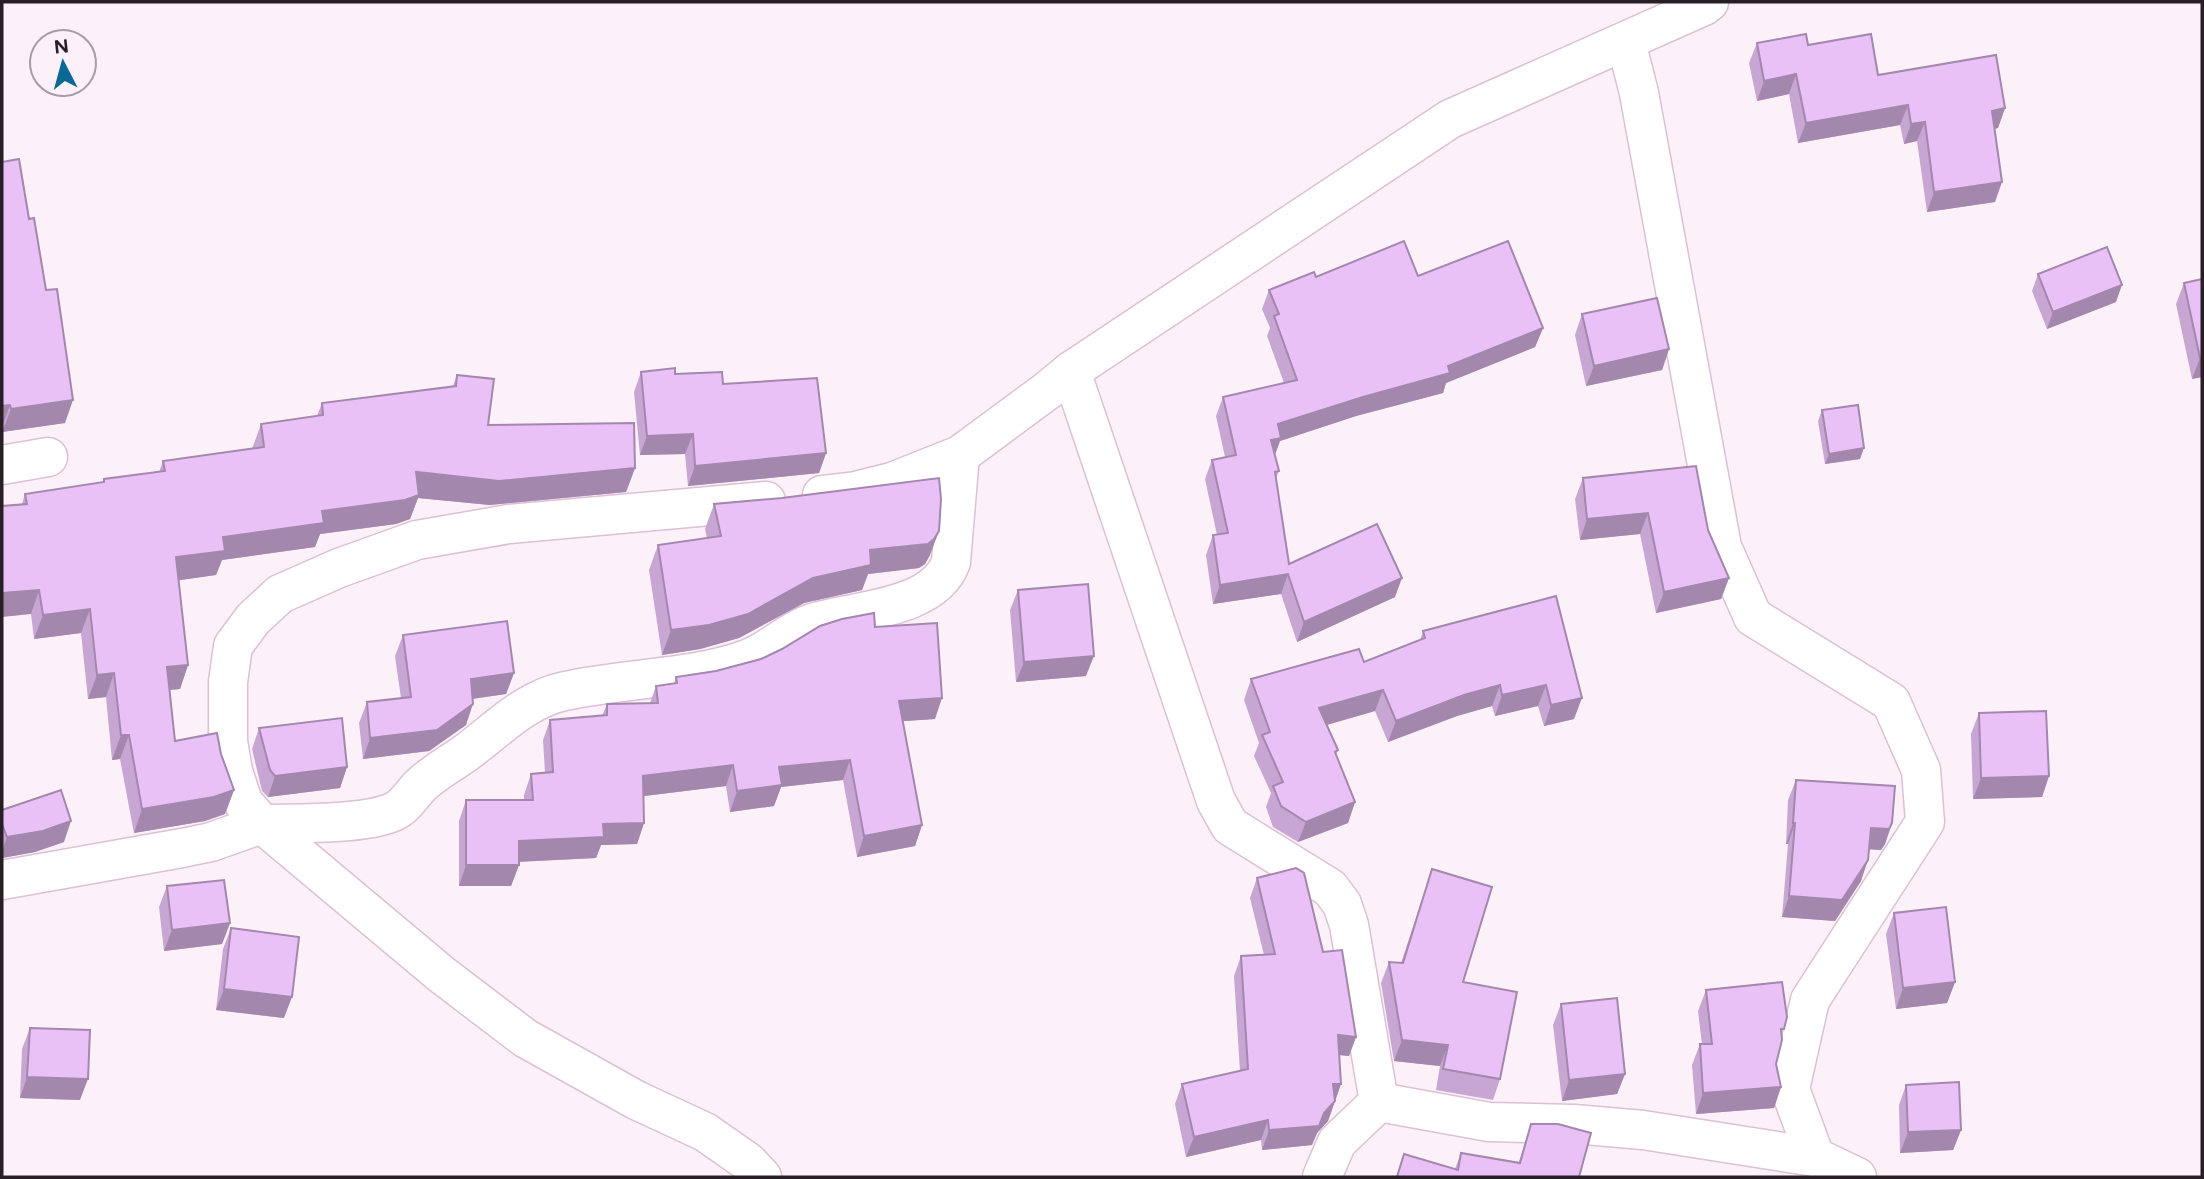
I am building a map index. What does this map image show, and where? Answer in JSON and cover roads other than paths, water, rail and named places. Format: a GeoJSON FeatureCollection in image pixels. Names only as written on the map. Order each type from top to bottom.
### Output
{"type":"FeatureCollection","features":[{"type":"Feature","properties":{"kind":"street"},"geometry":{"type":"LineString","coordinates":[[762,1177],[748,1163],[705,1132],[636,1100],[525,1038],[441,974],[262,824],[243,802],[233,771],[228,741],[228,682],[233,646],[253,619],[280,594],[339,568],[417,540],[509,524],[697,509],[856,491],[891,482],[960,455],[1071,370],[1450,119],[1626,42],[1709,2]]}},
{"type":"Feature","properties":{"kind":"street"},"geometry":{"type":"LineString","coordinates":[[1626,42],[1641,107],[1722,547],[1753,617],[1891,702],[1921,770],[1925,822],[1810,1000],[1790,1089],[1815,1157]]}},
{"type":"Feature","properties":{"kind":"street"},"geometry":{"type":"LineString","coordinates":[[1071,370],[1216,801],[1230,825],[1330,888],[1342,904],[1349,925],[1379,1102]]}},
{"type":"Feature","properties":{"kind":"street"},"geometry":{"type":"LineString","coordinates":[[2,880],[211,842],[262,824],[343,821],[390,813],[401,807],[420,786],[515,713],[535,702],[562,691],[738,662],[776,645],[810,624],[878,608],[921,594],[937,584],[948,571],[951,562],[960,455]]}},
{"type":"Feature","properties":{"kind":"street"},"geometry":{"type":"LineString","coordinates":[[2,466],[48,457]]}},
{"type":"Feature","properties":{"kind":"street"},"geometry":{"type":"LineString","coordinates":[[1379,1102],[1489,1122],[1574,1124],[1643,1130],[1815,1157],[1857,1177]]}},
{"type":"Feature","properties":{"kind":"street"},"geometry":{"type":"LineString","coordinates":[[1322,1177],[1337,1143],[1379,1102]]}}]}
